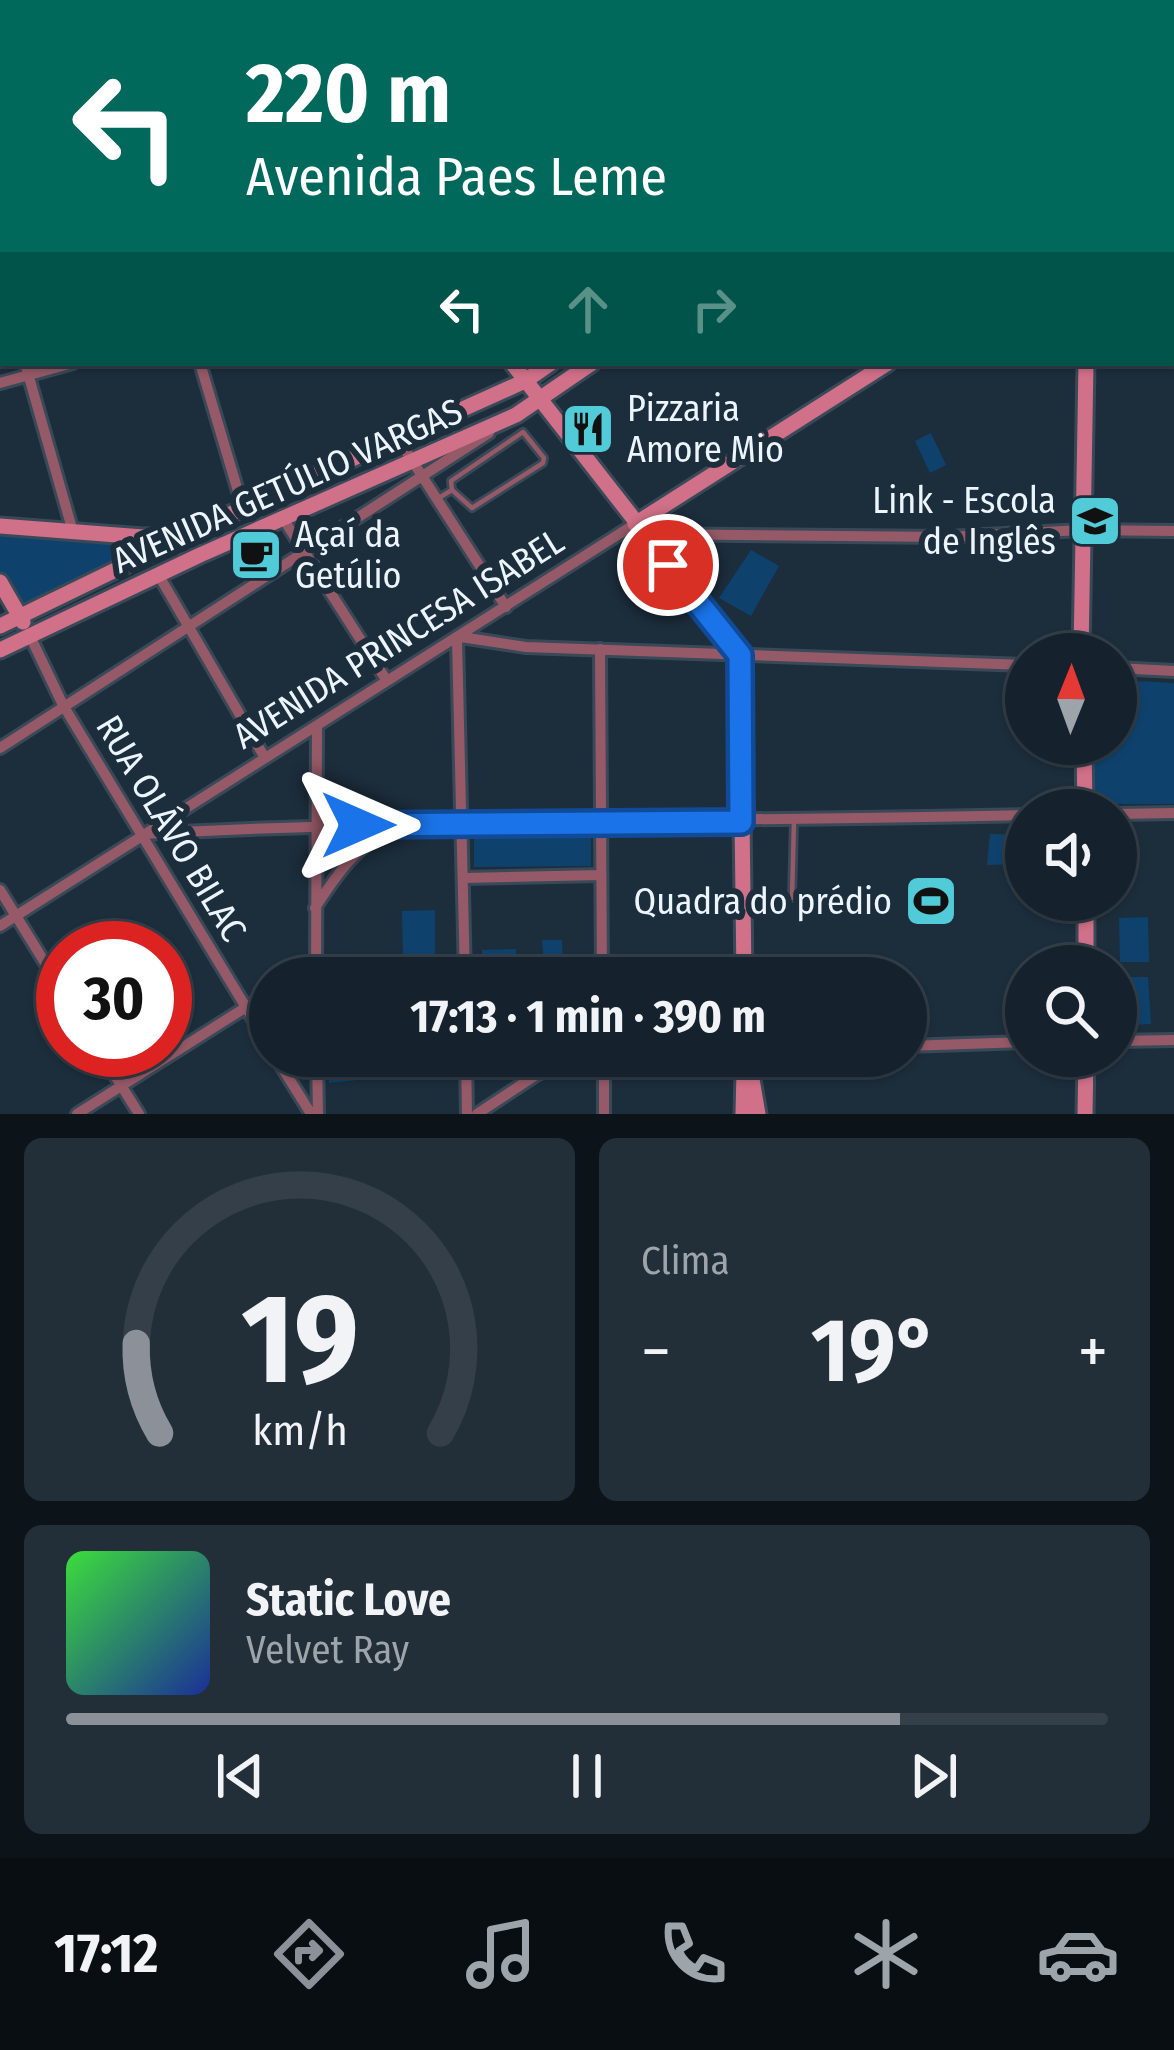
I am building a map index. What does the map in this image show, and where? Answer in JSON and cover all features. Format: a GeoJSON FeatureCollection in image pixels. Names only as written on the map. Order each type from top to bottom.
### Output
{"type":"FeatureCollection","features":[{"type":"Feature","properties":{"kind":"street"},"geometry":{"type":"LineString","coordinates":[[201,366],[243,508]]}},
{"type":"Feature","properties":{"kind":"street"},"geometry":{"type":"LineString","coordinates":[[518,366],[539,400],[740,655],[744,957]]}},
{"type":"Feature","properties":{"kind":"street","name":"AVENIDA GETÚLIO VARGAS"},"geometry":{"type":"LineString","coordinates":[[0,626],[243,508],[525,381],[547,366]]}},
{"type":"Feature","properties":{"kind":"street","name":"AVENIDA GETÚLIO VARGAS"},"geometry":{"type":"LineString","coordinates":[[0,650],[200,555],[417,471],[516,415],[588,366]]}},
{"type":"Feature","properties":{"kind":"street","name":"AVENIDA PRINCESA ISABEL"},"geometry":{"type":"LineString","coordinates":[[0,926],[387,681],[640,529],[884,366]]}},
{"type":"Feature","properties":{"kind":"street"},"geometry":{"type":"LineString","coordinates":[[1082,633],[1085,366]]}},
{"type":"Feature","properties":{"kind":"street"},"geometry":{"type":"LineString","coordinates":[[0,383],[27,369],[73,532]]}},
{"type":"Feature","properties":{"kind":"street"},"geometry":{"type":"LineString","coordinates":[[0,748],[305,552],[417,471],[471,445],[516,415]]}},
{"type":"Feature","properties":{"kind":"street"},"geometry":{"type":"LineString","coordinates":[[399,440],[506,608]]}},
{"type":"Feature","properties":{"kind":"street"},"geometry":{"type":"LineString","coordinates":[[284,520],[387,681]]}},
{"type":"Feature","properties":{"kind":"street"},"geometry":{"type":"LineString","coordinates":[[200,555],[212,541],[211,525]]}},
{"type":"Feature","properties":{"kind":"street"},"geometry":{"type":"LineString","coordinates":[[0,526],[143,537],[189,535]]}},
{"type":"Feature","properties":{"kind":"street"},"geometry":{"type":"LineString","coordinates":[[640,529],[948,537],[1174,531]]}},
{"type":"Feature","properties":{"kind":"street"},"geometry":{"type":"LineString","coordinates":[[158,574],[265,758]]}},
{"type":"Feature","properties":{"kind":"street"},"geometry":{"type":"LineString","coordinates":[[0,582],[29,636]]}},
{"type":"Feature","properties":{"kind":"street","name":"RUA OLÁVO BILAC"},"geometry":{"type":"LineString","coordinates":[[29,636],[63,705],[249,1013]]}},
{"type":"Feature","properties":{"kind":"street"},"geometry":{"type":"LineString","coordinates":[[465,957],[459,638],[490,644],[1005,664]]}},
{"type":"Feature","properties":{"kind":"street"},"geometry":{"type":"LineString","coordinates":[[600,649],[602,957]]}},
{"type":"Feature","properties":{"kind":"street"},"geometry":{"type":"LineString","coordinates":[[1137,669],[1174,671]]}},
{"type":"Feature","properties":{"kind":"street"},"geometry":{"type":"LineString","coordinates":[[315,957],[317,727]]}},
{"type":"Feature","properties":{"kind":"street"},"geometry":{"type":"LineString","coordinates":[[1137,814],[1174,813]]}},
{"type":"Feature","properties":{"kind":"street"},"geometry":{"type":"LineString","coordinates":[[143,834],[315,825],[1005,816]]}},
{"type":"Feature","properties":{"kind":"street"},"geometry":{"type":"LineString","coordinates":[[314,911],[360,850],[383,832],[400,826]]}},
{"type":"Feature","properties":{"kind":"street"},"geometry":{"type":"LineString","coordinates":[[464,878],[600,875]]}},
{"type":"Feature","properties":{"kind":"street"},"geometry":{"type":"LineString","coordinates":[[0,890],[36,948]]}},
{"type":"Feature","properties":{"kind":"street"},"geometry":{"type":"LineString","coordinates":[[77,1114],[249,1006]]}},
{"type":"Feature","properties":{"kind":"street"},"geometry":{"type":"LineString","coordinates":[[1137,1041],[1174,1040]]}},
{"type":"Feature","properties":{"kind":"street"},"geometry":{"type":"LineString","coordinates":[[927,1045],[1005,1043]]}},
{"type":"Feature","properties":{"kind":"street"},"geometry":{"type":"LineString","coordinates":[[116,1077],[139,1114]]}},
{"type":"Feature","properties":{"kind":"street"},"geometry":{"type":"LineString","coordinates":[[289,1077],[315,1114]]}},
{"type":"Feature","properties":{"kind":"street"},"geometry":{"type":"LineString","coordinates":[[315,1114],[316,1077]]}},
{"type":"Feature","properties":{"kind":"street"},"geometry":{"type":"LineString","coordinates":[[466,1077],[467,1114]]}},
{"type":"Feature","properties":{"kind":"street"},"geometry":{"type":"LineString","coordinates":[[477,1114],[533,1077]]}},
{"type":"Feature","properties":{"kind":"street"},"geometry":{"type":"LineString","coordinates":[[604,1077],[604,1114]]}},
{"type":"Feature","properties":{"kind":"street"},"geometry":{"type":"LineString","coordinates":[[743,1114],[745,1077]]}},
{"type":"Feature","properties":{"kind":"street"},"geometry":{"type":"LineString","coordinates":[[750,1077],[758,1114]]}},
{"type":"Feature","properties":{"kind":"street"},"geometry":{"type":"LineString","coordinates":[[1084,1114],[1085,1077]]}},
{"type":"Feature","properties":{"kind":"lane"},"geometry":{"type":"LineString","coordinates":[[523,431],[544,458],[472,508],[452,490],[452,481],[523,431]]}},
{"type":"Feature","properties":{"kind":"lane"},"geometry":{"type":"LineString","coordinates":[[471,445],[480,461]]}},
{"type":"Feature","properties":{"kind":"lane"},"geometry":{"type":"LineString","coordinates":[[436,500],[452,490]]}},
{"type":"Feature","properties":{"kind":"lane"},"geometry":{"type":"LineString","coordinates":[[792,898],[794,821]]}},
{"type":"Feature","properties":{"kind":"shaded area"},"geometry":{"type":"Polygon","coordinates":[[[931,433],[946,465],[930,473],[915,441],[931,433]]]}},
{"type":"Feature","properties":{"kind":"shaded area"},"geometry":{"type":"Polygon","coordinates":[[[0,526],[189,535],[21,617],[0,582],[0,526]]]}},
{"type":"Feature","properties":{"kind":"shaded area"},"geometry":{"type":"Polygon","coordinates":[[[751,550],[779,566],[751,616],[719,598],[751,550]]]}},
{"type":"Feature","properties":{"kind":"shaded area"},"geometry":{"type":"Polygon","coordinates":[[[1137,681],[1174,683],[1174,804],[1137,804],[1137,789],[1093,789],[1092,765],[1137,765],[1137,681]]]}},
{"type":"Feature","properties":{"kind":"shaded area"},"geometry":{"type":"Polygon","coordinates":[[[591,829],[591,866],[474,867],[474,830],[591,829]]]}},
{"type":"Feature","properties":{"kind":"shaded area"},"geometry":{"type":"Polygon","coordinates":[[[990,834],[1005,834],[1005,865],[987,865],[990,834]]]}},
{"type":"Feature","properties":{"kind":"shaded area"},"geometry":{"type":"Polygon","coordinates":[[[435,910],[435,957],[403,957],[402,911],[435,910]]]}},
{"type":"Feature","properties":{"kind":"shaded area"},"geometry":{"type":"Polygon","coordinates":[[[1148,917],[1149,962],[1137,962],[1137,945],[1120,945],[1119,921],[1148,917]]]}},
{"type":"Feature","properties":{"kind":"shaded area"},"geometry":{"type":"Polygon","coordinates":[[[542,940],[562,940],[562,957],[544,957],[542,940]]]}},
{"type":"Feature","properties":{"kind":"shaded area"},"geometry":{"type":"Polygon","coordinates":[[[516,949],[517,957],[482,957],[482,950],[516,949]]]}},
{"type":"Feature","properties":{"kind":"shaded area"},"geometry":{"type":"Polygon","coordinates":[[[1137,977],[1148,977],[1151,1024],[1137,1025],[1137,977]]]}},
{"type":"Feature","properties":{"kind":"shaded area"},"geometry":{"type":"Polygon","coordinates":[[[329,1077],[367,1077],[367,1079],[329,1083],[329,1077]]]}},
{"type":"Feature","properties":{"kind":"place","name":"Pizzaria Amore Mio"},"geometry":{"type":"Point","coordinates":[588,429]}},
{"type":"Feature","properties":{"kind":"place","name":"Link - Escola de Inglês"},"geometry":{"type":"Point","coordinates":[1095,521]}},
{"type":"Feature","properties":{"kind":"place","name":"Açaí da Getúlio"},"geometry":{"type":"Point","coordinates":[256,555]}},
{"type":"Feature","properties":{"kind":"place","name":"Quadra do prédio"},"geometry":{"type":"Point","coordinates":[931,901]}},
{"type":"Feature","properties":{"kind":"route"},"geometry":{"type":"LineString","coordinates":[[358,825],[741,822],[740,655],[668,565]]}}]}
